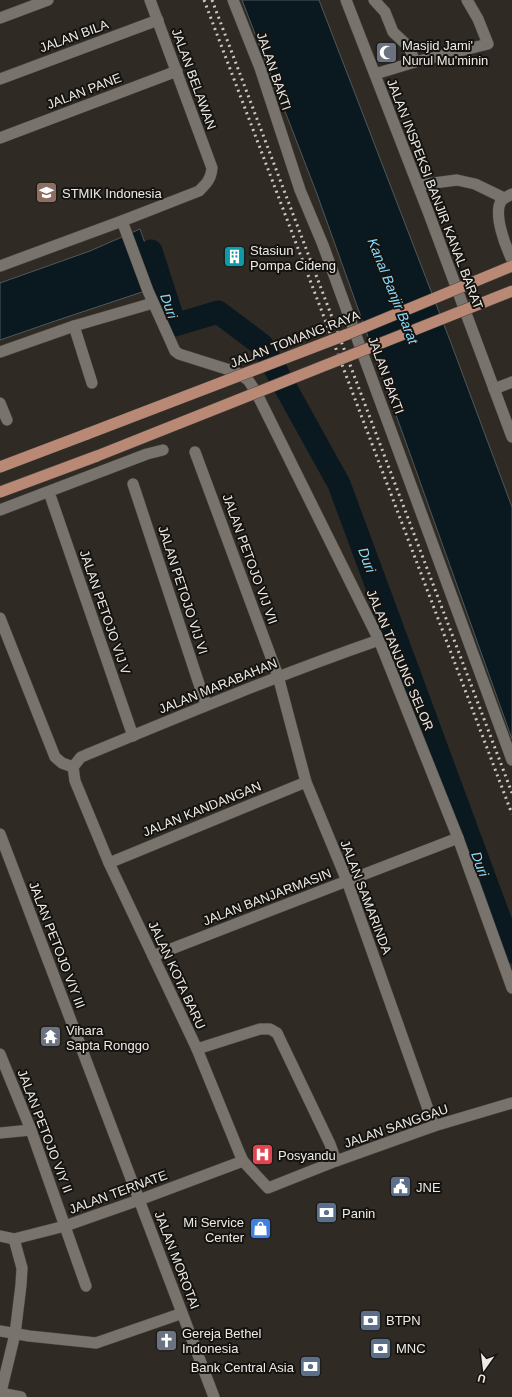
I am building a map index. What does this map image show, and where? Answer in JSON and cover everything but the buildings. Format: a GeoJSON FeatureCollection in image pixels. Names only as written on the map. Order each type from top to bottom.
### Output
{"type":"FeatureCollection","features":[{"type":"Feature","properties":{"kind":"main road","name":"JALAN TOMANG RAYA"},"geometry":{"type":"LineString","coordinates":[[0,467],[348,334],[512,266]]}},
{"type":"Feature","properties":{"kind":"main road"},"geometry":{"type":"LineString","coordinates":[[0,492],[97,456],[512,291]]}},
{"type":"Feature","properties":{"kind":"street"},"geometry":{"type":"LineString","coordinates":[[0,18],[48,0]]}},
{"type":"Feature","properties":{"kind":"street","name":"JALAN BELAWAN"},"geometry":{"type":"LineString","coordinates":[[122,224],[200,191],[208,182],[211,176],[212,168],[150,0]]}},
{"type":"Feature","properties":{"kind":"street","name":"JALAN BAKTI"},"geometry":{"type":"LineString","coordinates":[[233,0],[260,68],[300,190],[360,342],[512,760]]}},
{"type":"Feature","properties":{"kind":"street","name":"JALAN INSPEKSI BANJIR KANAL BARAT"},"geometry":{"type":"LineString","coordinates":[[347,0],[512,437]]}},
{"type":"Feature","properties":{"kind":"street"},"geometry":{"type":"LineString","coordinates":[[374,0],[385,12],[393,32],[409,47],[415,62]]}},
{"type":"Feature","properties":{"kind":"street"},"geometry":{"type":"LineString","coordinates":[[375,74],[415,62],[488,44],[478,18],[467,0]]}},
{"type":"Feature","properties":{"kind":"street","name":"JALAN BILA"},"geometry":{"type":"LineString","coordinates":[[0,79],[158,20]]}},
{"type":"Feature","properties":{"kind":"street","name":"JALAN PANE"},"geometry":{"type":"LineString","coordinates":[[0,138],[177,71]]}},
{"type":"Feature","properties":{"kind":"street"},"geometry":{"type":"LineString","coordinates":[[418,185],[457,180],[475,184],[508,196]]}},
{"type":"Feature","properties":{"kind":"street"},"geometry":{"type":"LineString","coordinates":[[508,196],[500,202],[499,220],[507,249],[512,260]]}},
{"type":"Feature","properties":{"kind":"street"},"geometry":{"type":"LineString","coordinates":[[0,266],[122,224]]}},
{"type":"Feature","properties":{"kind":"street","name":"JALAN TANJUNG SELOR"},"geometry":{"type":"LineString","coordinates":[[122,224],[153,303],[175,351],[178,354],[236,372],[248,380],[270,419],[379,640],[458,838],[512,988]]}},
{"type":"Feature","properties":{"kind":"street"},"geometry":{"type":"LineString","coordinates":[[0,352],[74,326],[153,303]]}},
{"type":"Feature","properties":{"kind":"street"},"geometry":{"type":"LineString","coordinates":[[74,326],[92,383]]}},
{"type":"Feature","properties":{"kind":"street"},"geometry":{"type":"LineString","coordinates":[[494,389],[512,382]]}},
{"type":"Feature","properties":{"kind":"street"},"geometry":{"type":"LineString","coordinates":[[0,403],[7,420]]}},
{"type":"Feature","properties":{"kind":"street"},"geometry":{"type":"LineString","coordinates":[[0,510],[147,454],[163,450]]}},
{"type":"Feature","properties":{"kind":"street","name":"JALAN PETOJO VIJ VII"},"geometry":{"type":"LineString","coordinates":[[195,452],[278,676]]}},
{"type":"Feature","properties":{"kind":"street","name":"JALAN PETOJO VIJ VI"},"geometry":{"type":"LineString","coordinates":[[132,484],[206,705]]}},
{"type":"Feature","properties":{"kind":"street","name":"JALAN PETOJO VIJ V"},"geometry":{"type":"LineString","coordinates":[[51,498],[133,736]]}},
{"type":"Feature","properties":{"kind":"street"},"geometry":{"type":"LineString","coordinates":[[0,618],[55,757],[62,763],[73,767]]}},
{"type":"Feature","properties":{"kind":"street","name":"JALAN MARABAHAN"},"geometry":{"type":"LineString","coordinates":[[73,767],[81,757],[206,705],[278,676],[379,640]]}},
{"type":"Feature","properties":{"kind":"street","name":"JALAN SAMARINDA"},"geometry":{"type":"LineString","coordinates":[[278,676],[306,782],[347,881],[434,1126]]}},
{"type":"Feature","properties":{"kind":"street","name":"JALAN KOTA BARU"},"geometry":{"type":"LineString","coordinates":[[73,767],[75,781],[109,863],[196,1049],[243,1161],[268,1188]]}},
{"type":"Feature","properties":{"kind":"street","name":"JALAN KANDANGAN"},"geometry":{"type":"LineString","coordinates":[[109,863],[306,782]]}},
{"type":"Feature","properties":{"kind":"street","name":"JALAN PETOJO VIY III"},"geometry":{"type":"LineString","coordinates":[[0,834],[139,1200]]}},
{"type":"Feature","properties":{"kind":"street","name":"JALAN BANJARMASIN"},"geometry":{"type":"LineString","coordinates":[[153,956],[458,838]]}},
{"type":"Feature","properties":{"kind":"street"},"geometry":{"type":"LineString","coordinates":[[196,1049],[260,1029],[270,1029],[277,1033],[330,1144],[336,1161]]}},
{"type":"Feature","properties":{"kind":"street","name":"JALAN PETOJO VIY II"},"geometry":{"type":"LineString","coordinates":[[0,1054],[31,1130],[86,1286]]}},
{"type":"Feature","properties":{"kind":"street","name":"JALAN SANGGAU"},"geometry":{"type":"LineString","coordinates":[[268,1188],[336,1161],[434,1126],[512,1103]]}},
{"type":"Feature","properties":{"kind":"street"},"geometry":{"type":"LineString","coordinates":[[0,1133],[31,1130]]}},
{"type":"Feature","properties":{"kind":"street","name":"JALAN TERNATE"},"geometry":{"type":"LineString","coordinates":[[0,1236],[14,1239],[65,1226],[243,1161]]}},
{"type":"Feature","properties":{"kind":"street","name":"JALAN MOROTAI"},"geometry":{"type":"LineString","coordinates":[[139,1200],[214,1397]]}},
{"type":"Feature","properties":{"kind":"street"},"geometry":{"type":"LineString","coordinates":[[14,1239],[22,1268],[21,1285],[15,1334],[0,1394],[21,1397]]}},
{"type":"Feature","properties":{"kind":"street"},"geometry":{"type":"LineString","coordinates":[[0,1331],[96,1343],[177,1315]]}},
{"type":"Feature","properties":{"kind":"water","name":"Kanal Banjir Barat"},"geometry":{"type":"Polygon","coordinates":[[[242,0],[319,0],[451,343],[512,507],[512,739],[317,194],[242,0]]]}},
{"type":"Feature","properties":{"kind":"water"},"geometry":{"type":"Polygon","coordinates":[[[140,229],[160,286],[0,340],[0,283],[90,251],[140,229]]]}},
{"type":"Feature","properties":{"kind":"waterway","name":"Duri"},"geometry":{"type":"LineString","coordinates":[[151,251],[175,325],[218,312],[262,345],[339,484],[512,952]]}},
{"type":"Feature","properties":{"kind":"railway"},"geometry":{"type":"LineString","coordinates":[[204,0],[512,814]]}},
{"type":"Feature","properties":{"kind":"railway"},"geometry":{"type":"LineString","coordinates":[[212,0],[512,793]]}},
{"type":"Feature","properties":{"kind":"place","name":"Masjid Jami' Nurul Mu'minin"},"geometry":{"type":"Point","coordinates":[386,52]}},
{"type":"Feature","properties":{"kind":"place","name":"STMIK Indonesia"},"geometry":{"type":"Point","coordinates":[47,193]}},
{"type":"Feature","properties":{"kind":"place","name":"Stasiun Pompa Cideng"},"geometry":{"type":"Point","coordinates":[235,257]}},
{"type":"Feature","properties":{"kind":"place","name":"Vihara Sapta Ronggo"},"geometry":{"type":"Point","coordinates":[51,1037]}},
{"type":"Feature","properties":{"kind":"place","name":"Posyandu"},"geometry":{"type":"Point","coordinates":[262,1155]}},
{"type":"Feature","properties":{"kind":"place","name":"JNE"},"geometry":{"type":"Point","coordinates":[400,1187]}},
{"type":"Feature","properties":{"kind":"place","name":"Panin"},"geometry":{"type":"Point","coordinates":[327,1213]}},
{"type":"Feature","properties":{"kind":"place","name":"Mi Service Center"},"geometry":{"type":"Point","coordinates":[260,1229]}},
{"type":"Feature","properties":{"kind":"place","name":"BTPN"},"geometry":{"type":"Point","coordinates":[371,1320]}},
{"type":"Feature","properties":{"kind":"place","name":"Gereja Bethel Indonesia"},"geometry":{"type":"Point","coordinates":[167,1340]}},
{"type":"Feature","properties":{"kind":"place","name":"MNC"},"geometry":{"type":"Point","coordinates":[380,1348]}},
{"type":"Feature","properties":{"kind":"place","name":"Bank Central Asia"},"geometry":{"type":"Point","coordinates":[310,1367]}}]}
